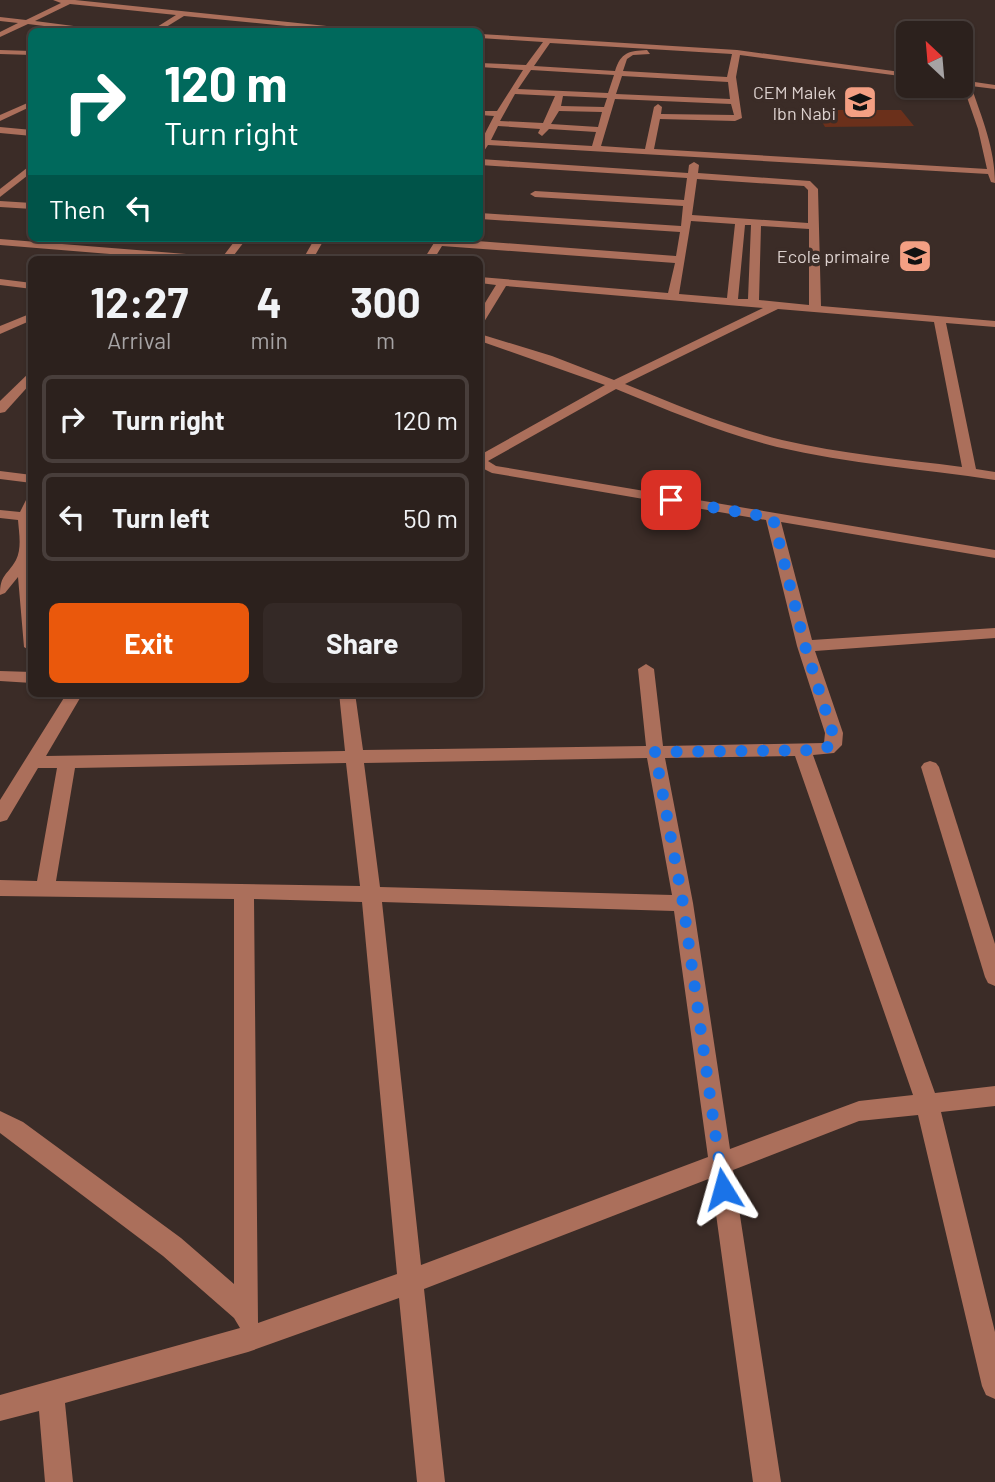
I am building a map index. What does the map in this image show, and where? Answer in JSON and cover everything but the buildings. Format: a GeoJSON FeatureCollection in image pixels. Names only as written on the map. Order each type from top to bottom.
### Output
{"type":"FeatureCollection","features":[{"type":"Feature","properties":{"kind":"street"},"geometry":{"type":"LineString","coordinates":[[56,0],[314,28]]}},
{"type":"Feature","properties":{"kind":"street"},"geometry":{"type":"LineString","coordinates":[[0,35],[68,2]]}},
{"type":"Feature","properties":{"kind":"street"},"geometry":{"type":"LineString","coordinates":[[159,28],[183,14]]}},
{"type":"Feature","properties":{"kind":"street"},"geometry":{"type":"LineString","coordinates":[[0,19],[75,28]]}},
{"type":"Feature","properties":{"kind":"street"},"geometry":{"type":"LineString","coordinates":[[483,36],[735,55],[896,74]]}},
{"type":"Feature","properties":{"kind":"street"},"geometry":{"type":"LineString","coordinates":[[483,147],[512,91],[549,39]]}},
{"type":"Feature","properties":{"kind":"street"},"geometry":{"type":"LineString","coordinates":[[0,52],[28,53]]}},
{"type":"Feature","properties":{"kind":"street"},"geometry":{"type":"LineString","coordinates":[[596,148],[623,58],[636,52],[735,55]]}},
{"type":"Feature","properties":{"kind":"street"},"geometry":{"type":"LineString","coordinates":[[656,116],[739,116],[731,80],[735,55]]}},
{"type":"Feature","properties":{"kind":"street"},"geometry":{"type":"LineString","coordinates":[[646,98],[657,64]]}},
{"type":"Feature","properties":{"kind":"street"},"geometry":{"type":"LineString","coordinates":[[483,65],[731,80]]}},
{"type":"Feature","properties":{"kind":"street"},"geometry":{"type":"LineString","coordinates":[[693,78],[695,66]]}},
{"type":"Feature","properties":{"kind":"street"},"geometry":{"type":"LineString","coordinates":[[548,92],[559,70]]}},
{"type":"Feature","properties":{"kind":"street"},"geometry":{"type":"LineString","coordinates":[[973,84],[995,87]]}},
{"type":"Feature","properties":{"kind":"street"},"geometry":{"type":"LineString","coordinates":[[512,91],[735,102]]}},
{"type":"Feature","properties":{"kind":"street"},"geometry":{"type":"LineString","coordinates":[[533,144],[556,108],[559,93]]}},
{"type":"Feature","properties":{"kind":"street"},"geometry":{"type":"LineString","coordinates":[[969,98],[982,129],[995,184]]}},
{"type":"Feature","properties":{"kind":"street"},"geometry":{"type":"LineString","coordinates":[[649,151],[659,99]]}},
{"type":"Feature","properties":{"kind":"street"},"geometry":{"type":"LineString","coordinates":[[0,118],[28,105]]}},
{"type":"Feature","properties":{"kind":"street"},"geometry":{"type":"LineString","coordinates":[[556,108],[607,110]]}},
{"type":"Feature","properties":{"kind":"street"},"geometry":{"type":"LineString","coordinates":[[483,114],[546,126],[602,130]]}},
{"type":"Feature","properties":{"kind":"street"},"geometry":{"type":"LineString","coordinates":[[982,129],[995,130]]}},
{"type":"Feature","properties":{"kind":"street"},"geometry":{"type":"LineString","coordinates":[[0,130],[28,133]]}},
{"type":"Feature","properties":{"kind":"street"},"geometry":{"type":"LineString","coordinates":[[486,142],[993,172]]}},
{"type":"Feature","properties":{"kind":"street"},"geometry":{"type":"LineString","coordinates":[[673,296],[681,260],[695,154]]}},
{"type":"Feature","properties":{"kind":"street"},"geometry":{"type":"LineString","coordinates":[[483,163],[540,180],[689,202]]}},
{"type":"Feature","properties":{"kind":"street"},"geometry":{"type":"LineString","coordinates":[[4,191],[28,170]]}},
{"type":"Feature","properties":{"kind":"street"},"geometry":{"type":"LineString","coordinates":[[540,180],[693,175],[807,183],[813,189],[816,308]]}},
{"type":"Feature","properties":{"kind":"street"},"geometry":{"type":"LineString","coordinates":[[527,219],[540,180]]}},
{"type":"Feature","properties":{"kind":"street"},"geometry":{"type":"LineString","coordinates":[[4,191],[20,189]]}},
{"type":"Feature","properties":{"kind":"street"},"geometry":{"type":"LineString","coordinates":[[0,204],[28,206]]}},
{"type":"Feature","properties":{"kind":"street"},"geometry":{"type":"LineString","coordinates":[[483,216],[686,223],[740,221],[814,226]]}},
{"type":"Feature","properties":{"kind":"street"},"geometry":{"type":"LineString","coordinates":[[732,301],[740,221]]}},
{"type":"Feature","properties":{"kind":"street"},"geometry":{"type":"LineString","coordinates":[[753,303],[756,222]]}},
{"type":"Feature","properties":{"kind":"street"},"geometry":{"type":"LineString","coordinates":[[0,242],[159,256]]}},
{"type":"Feature","properties":{"kind":"street"},"geometry":{"type":"LineString","coordinates":[[132,253],[145,242]]}},
{"type":"Feature","properties":{"kind":"street"},"geometry":{"type":"LineString","coordinates":[[228,256],[239,242]]}},
{"type":"Feature","properties":{"kind":"street"},"geometry":{"type":"LineString","coordinates":[[465,242],[681,260]]}},
{"type":"Feature","properties":{"kind":"street"},"geometry":{"type":"LineString","coordinates":[[483,280],[995,324]]}},
{"type":"Feature","properties":{"kind":"street"},"geometry":{"type":"LineString","coordinates":[[0,282],[28,286]]}},
{"type":"Feature","properties":{"kind":"street"},"geometry":{"type":"LineString","coordinates":[[483,315],[503,282]]}},
{"type":"Feature","properties":{"kind":"street"},"geometry":{"type":"LineString","coordinates":[[483,459],[614,384],[777,305]]}},
{"type":"Feature","properties":{"kind":"street"},"geometry":{"type":"LineString","coordinates":[[0,330],[28,318]]}},
{"type":"Feature","properties":{"kind":"street"},"geometry":{"type":"LineString","coordinates":[[939,319],[970,472]]}},
{"type":"Feature","properties":{"kind":"street"},"geometry":{"type":"LineString","coordinates":[[483,340],[559,362],[749,435],[873,460],[995,476]]}},
{"type":"Feature","properties":{"kind":"street"},"geometry":{"type":"LineString","coordinates":[[0,409],[26,388]]}},
{"type":"Feature","properties":{"kind":"street"},"geometry":{"type":"LineString","coordinates":[[483,463],[492,469],[995,554]]}},
{"type":"Feature","properties":{"kind":"street"},"geometry":{"type":"LineString","coordinates":[[0,475],[28,479]]}},
{"type":"Feature","properties":{"kind":"street"},"geometry":{"type":"LineString","coordinates":[[28,511],[25,517],[27,542],[24,559],[28,603]]}},
{"type":"Feature","properties":{"kind":"street"},"geometry":{"type":"LineString","coordinates":[[0,514],[25,517]]}},
{"type":"Feature","properties":{"kind":"street"},"geometry":{"type":"LineString","coordinates":[[34,762],[828,749],[835,740],[805,646],[773,518]]}},
{"type":"Feature","properties":{"kind":"street"},"geometry":{"type":"LineString","coordinates":[[0,590],[24,559]]}},
{"type":"Feature","properties":{"kind":"street"},"geometry":{"type":"LineString","coordinates":[[805,646],[995,633]]}},
{"type":"Feature","properties":{"kind":"street"},"geometry":{"type":"LineString","coordinates":[[646,669],[655,752],[683,903],[767,1482]]}},
{"type":"Feature","properties":{"kind":"street"},"geometry":{"type":"LineString","coordinates":[[0,676],[28,678]]}},
{"type":"Feature","properties":{"kind":"street"},"geometry":{"type":"LineString","coordinates":[[0,815],[34,762],[69,697]]}},
{"type":"Feature","properties":{"kind":"street"},"geometry":{"type":"LineString","coordinates":[[347,697],[371,896],[431,1482]]}},
{"type":"Feature","properties":{"kind":"street"},"geometry":{"type":"LineString","coordinates":[[802,750],[927,1103],[995,1386]]}},
{"type":"Feature","properties":{"kind":"street"},"geometry":{"type":"LineString","coordinates":[[46,889],[67,762]]}},
{"type":"Feature","properties":{"kind":"street"},"geometry":{"type":"LineString","coordinates":[[930,767],[995,976]]}},
{"type":"Feature","properties":{"kind":"street"},"geometry":{"type":"LineString","coordinates":[[0,888],[244,891],[683,903]]}},
{"type":"Feature","properties":{"kind":"street"},"geometry":{"type":"LineString","coordinates":[[244,891],[248,1339]]}},
{"type":"Feature","properties":{"kind":"street"},"geometry":{"type":"LineString","coordinates":[[0,1408],[248,1339],[412,1281],[859,1111],[995,1096]]}},
{"type":"Feature","properties":{"kind":"street"},"geometry":{"type":"LineString","coordinates":[[0,1121],[15,1129],[172,1247],[247,1312]]}},
{"type":"Feature","properties":{"kind":"street"},"geometry":{"type":"LineString","coordinates":[[51,1392],[59,1482]]}},
{"type":"Feature","properties":{"kind":"shaded area"},"geometry":{"type":"Polygon","coordinates":[[[815,110],[901,110],[914,126],[825,127],[815,110]]]}},
{"type":"Feature","properties":{"kind":"place","name":"CEM Malek Ibn Nabi"},"geometry":{"type":"Point","coordinates":[860,102]}},
{"type":"Feature","properties":{"kind":"place","name":"Ecole primaire"},"geometry":{"type":"Point","coordinates":[915,256]}},
{"type":"Feature","properties":{"kind":"route"},"geometry":{"type":"LineString","coordinates":[[671,500],[773,518],[805,646],[835,740],[828,749],[819,750],[655,752],[683,903],[723,1189]]}}]}
